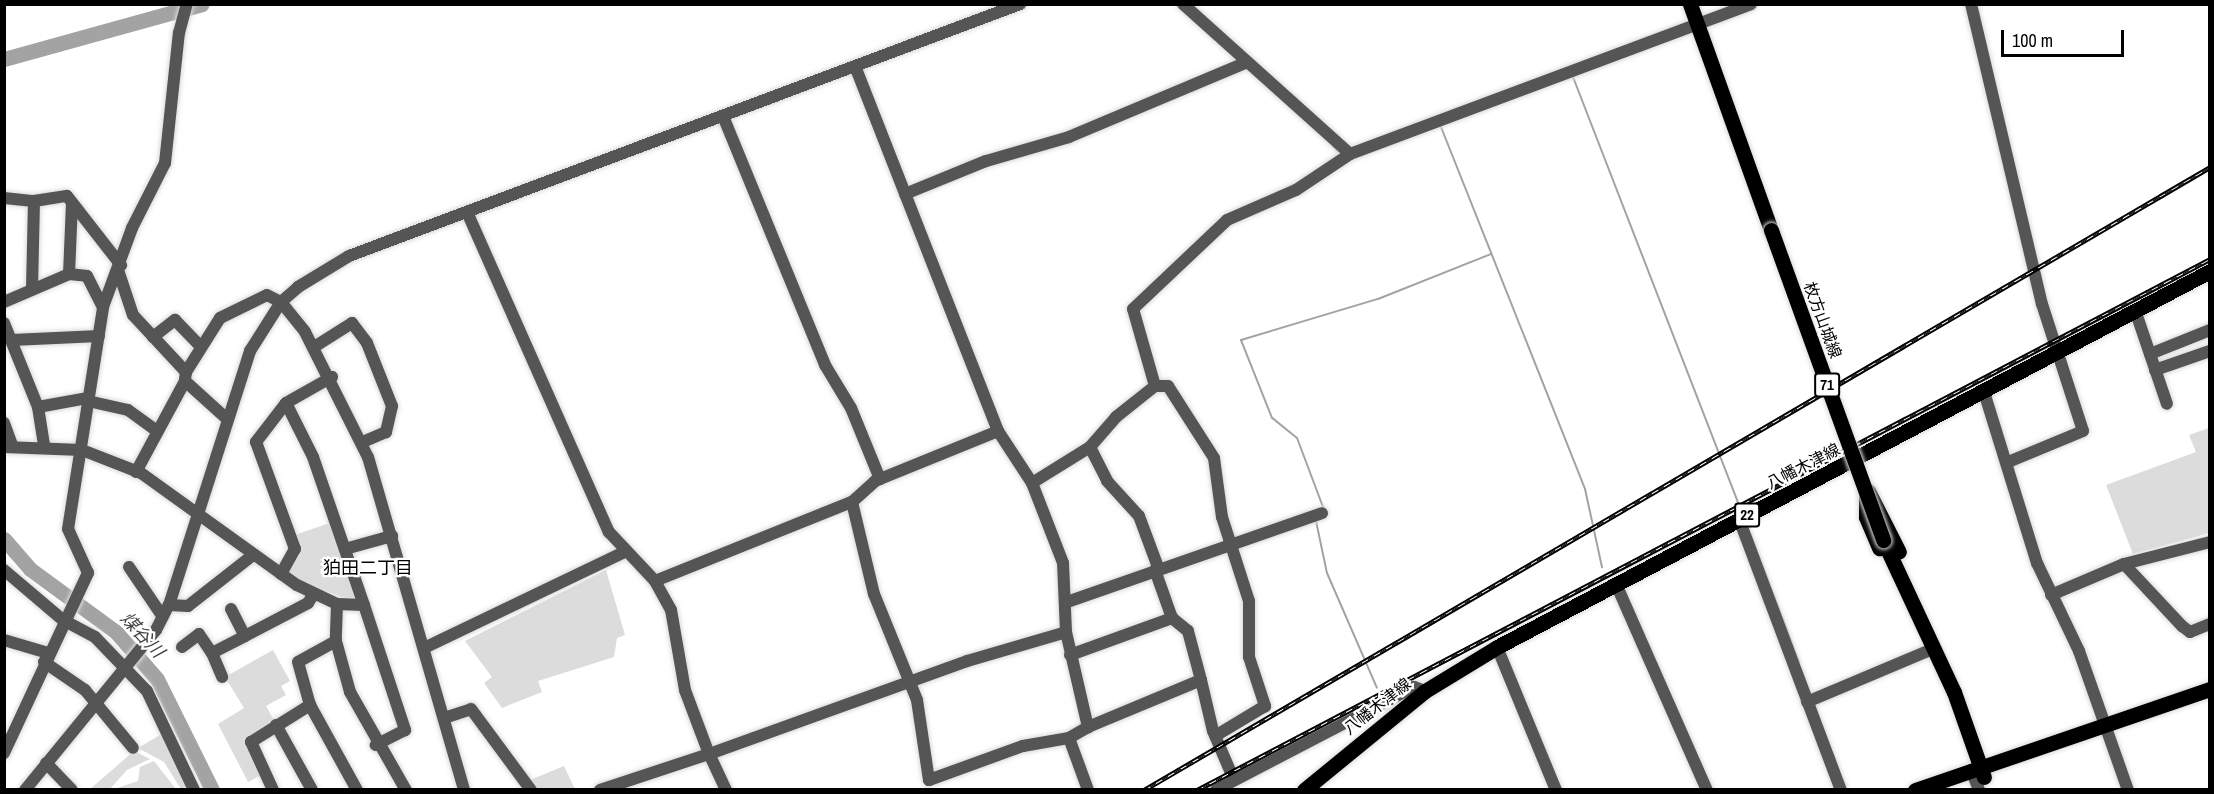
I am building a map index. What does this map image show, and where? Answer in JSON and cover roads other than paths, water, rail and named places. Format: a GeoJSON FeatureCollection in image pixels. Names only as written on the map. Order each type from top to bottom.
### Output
{"type":"FeatureCollection","features":[{"type":"Feature","properties":{"kind":"main road","name":"枚方山城線"},"geometry":{"type":"LineString","coordinates":[[1690,4],[1883,540],[1953,692],[1978,777]]}},
{"type":"Feature","properties":{"kind":"main road","name":"八幡木津線"},"geometry":{"type":"LineString","coordinates":[[1304,789],[1425,691],[1497,647],[2059,353],[2210,271]]}},
{"type":"Feature","properties":{"kind":"main road","name":"71"},"geometry":{"type":"LineString","coordinates":[[1856,460],[1867,490],[1921,599],[1953,692]]}},
{"type":"Feature","properties":{"kind":"main road","name":"71"},"geometry":{"type":"LineString","coordinates":[[1867,490],[1866,517],[1928,651],[1953,692]]}},
{"type":"Feature","properties":{"kind":"main road"},"geometry":{"type":"LineString","coordinates":[[1947,789],[2210,689]]}},
{"type":"Feature","properties":{"kind":"main road"},"geometry":{"type":"LineString","coordinates":[[2106,729],[2210,700]]}},
{"type":"Feature","properties":{"kind":"main road"},"geometry":{"type":"LineString","coordinates":[[1915,789],[1978,777]]}},
{"type":"Feature","properties":{"kind":"street"},"geometry":{"type":"LineString","coordinates":[[4,753],[46,657],[80,590],[88,568],[68,536],[103,307],[120,269],[132,228],[165,163],[183,17],[188,4]]}},
{"type":"Feature","properties":{"kind":"street"},"geometry":{"type":"LineString","coordinates":[[25,789],[145,644],[163,617],[169,605],[197,517],[226,418],[250,351],[280,302],[336,262],[1020,4]]}},
{"type":"Feature","properties":{"kind":"street"},"geometry":{"type":"LineString","coordinates":[[1183,4],[1350,153]]}},
{"type":"Feature","properties":{"kind":"street"},"geometry":{"type":"LineString","coordinates":[[1155,386],[1133,309],[1227,220],[1296,190],[1350,153],[1751,4]]}},
{"type":"Feature","properties":{"kind":"street"},"geometry":{"type":"LineString","coordinates":[[1971,4],[2042,304],[2083,431],[2008,462]]}},
{"type":"Feature","properties":{"kind":"street"},"geometry":{"type":"LineString","coordinates":[[905,194],[986,161],[1069,137],[1247,62]]}},
{"type":"Feature","properties":{"kind":"street"},"geometry":{"type":"LineString","coordinates":[[855,66],[998,432],[1032,483],[1059,545],[1067,602],[1066,632],[1088,727]]}},
{"type":"Feature","properties":{"kind":"street"},"geometry":{"type":"LineString","coordinates":[[723,116],[825,365],[851,408],[880,479]]}},
{"type":"Feature","properties":{"kind":"street"},"geometry":{"type":"LineString","coordinates":[[4,198],[34,201],[67,196],[120,269],[133,315],[185,376],[226,418]]}},
{"type":"Feature","properties":{"kind":"street"},"geometry":{"type":"LineString","coordinates":[[32,289],[34,201]]}},
{"type":"Feature","properties":{"kind":"street"},"geometry":{"type":"LineString","coordinates":[[69,274],[72,203]]}},
{"type":"Feature","properties":{"kind":"street"},"geometry":{"type":"LineString","coordinates":[[467,212],[605,525],[624,552],[655,580],[671,610],[685,690],[709,754],[726,789]]}},
{"type":"Feature","properties":{"kind":"street"},"geometry":{"type":"LineString","coordinates":[[4,302],[69,274],[87,276],[103,307]]}},
{"type":"Feature","properties":{"kind":"street"},"geometry":{"type":"LineString","coordinates":[[136,472],[199,345],[230,310],[267,295],[280,302],[314,347],[332,377],[362,442],[392,536],[464,789]]}},
{"type":"Feature","properties":{"kind":"street"},"geometry":{"type":"LineString","coordinates":[[2135,310],[2167,404]]}},
{"type":"Feature","properties":{"kind":"street"},"geometry":{"type":"LineString","coordinates":[[153,337],[175,320],[199,345]]}},
{"type":"Feature","properties":{"kind":"street"},"geometry":{"type":"LineString","coordinates":[[4,322],[38,407],[44,446]]}},
{"type":"Feature","properties":{"kind":"street"},"geometry":{"type":"LineString","coordinates":[[314,347],[352,323],[367,343],[392,406],[386,432],[362,442]]}},
{"type":"Feature","properties":{"kind":"street"},"geometry":{"type":"LineString","coordinates":[[2150,354],[2210,330]]}},
{"type":"Feature","properties":{"kind":"street"},"geometry":{"type":"LineString","coordinates":[[9,339],[99,336]]}},
{"type":"Feature","properties":{"kind":"street"},"geometry":{"type":"LineString","coordinates":[[2155,370],[2210,351]]}},
{"type":"Feature","properties":{"kind":"street"},"geometry":{"type":"LineString","coordinates":[[281,574],[296,549],[256,442],[286,404],[332,377]]}},
{"type":"Feature","properties":{"kind":"street"},"geometry":{"type":"LineString","coordinates":[[1032,483],[1090,447],[1116,417],[1155,386],[1168,386],[1214,458],[1231,548],[1249,601],[1249,657],[1265,706],[1215,736]]}},
{"type":"Feature","properties":{"kind":"street"},"geometry":{"type":"LineString","coordinates":[[1984,392],[2051,595],[2079,651],[2128,789]]}},
{"type":"Feature","properties":{"kind":"street"},"geometry":{"type":"LineString","coordinates":[[38,407],[88,399],[128,410],[157,431]]}},
{"type":"Feature","properties":{"kind":"street"},"geometry":{"type":"LineString","coordinates":[[286,404],[313,457],[405,730],[376,745]]}},
{"type":"Feature","properties":{"kind":"street"},"geometry":{"type":"LineString","coordinates":[[4,423],[8,446],[44,446],[82,450],[136,472],[197,517],[313,595],[337,604],[364,605]]}},
{"type":"Feature","properties":{"kind":"street"},"geometry":{"type":"LineString","coordinates":[[655,580],[852,502],[880,479],[998,432]]}},
{"type":"Feature","properties":{"kind":"street"},"geometry":{"type":"LineString","coordinates":[[1090,447],[1107,481],[1139,516],[1172,618],[1188,631],[1215,736],[1234,780]]}},
{"type":"Feature","properties":{"kind":"street"},"geometry":{"type":"LineString","coordinates":[[852,502],[874,594],[922,718],[922,758],[931,785],[1023,746],[1069,738],[1088,727],[1201,680]]}},
{"type":"Feature","properties":{"kind":"street"},"geometry":{"type":"LineString","coordinates":[[1067,602],[1156,569],[1231,548],[1322,513]]}},
{"type":"Feature","properties":{"kind":"street"},"geometry":{"type":"LineString","coordinates":[[1739,519],[1841,789]]}},
{"type":"Feature","properties":{"kind":"street"},"geometry":{"type":"LineString","coordinates":[[345,549],[392,536]]}},
{"type":"Feature","properties":{"kind":"street"},"geometry":{"type":"LineString","coordinates":[[2051,595],[2124,564],[2210,542]]}},
{"type":"Feature","properties":{"kind":"street"},"geometry":{"type":"LineString","coordinates":[[424,648],[624,552]]}},
{"type":"Feature","properties":{"kind":"street"},"geometry":{"type":"LineString","coordinates":[[169,605],[188,606],[253,555]]}},
{"type":"Feature","properties":{"kind":"street"},"geometry":{"type":"LineString","coordinates":[[2124,564],[2190,632],[2210,624]]}},
{"type":"Feature","properties":{"kind":"street"},"geometry":{"type":"LineString","coordinates":[[129,567],[163,617]]}},
{"type":"Feature","properties":{"kind":"street"},"geometry":{"type":"LineString","coordinates":[[4,570],[95,637],[126,666],[161,713],[194,789]]}},
{"type":"Feature","properties":{"kind":"street"},"geometry":{"type":"LineString","coordinates":[[1616,584],[1707,789]]}},
{"type":"Feature","properties":{"kind":"street"},"geometry":{"type":"LineString","coordinates":[[212,653],[308,603],[313,595]]}},
{"type":"Feature","properties":{"kind":"street"},"geometry":{"type":"LineString","coordinates":[[337,604],[336,641],[350,692],[376,745],[406,789]]}},
{"type":"Feature","properties":{"kind":"street"},"geometry":{"type":"LineString","coordinates":[[231,609],[245,636]]}},
{"type":"Feature","properties":{"kind":"street"},"geometry":{"type":"LineString","coordinates":[[1070,655],[1172,618]]}},
{"type":"Feature","properties":{"kind":"street"},"geometry":{"type":"LineString","coordinates":[[600,789],[1066,632]]}},
{"type":"Feature","properties":{"kind":"street"},"geometry":{"type":"LineString","coordinates":[[182,647],[199,634],[212,653],[222,677]]}},
{"type":"Feature","properties":{"kind":"street"},"geometry":{"type":"LineString","coordinates":[[4,640],[46,657],[70,676],[133,748]]}},
{"type":"Feature","properties":{"kind":"street"},"geometry":{"type":"LineString","coordinates":[[336,641],[298,662],[310,705],[357,789]]}},
{"type":"Feature","properties":{"kind":"street"},"geometry":{"type":"LineString","coordinates":[[1497,647],[1556,789]]}},
{"type":"Feature","properties":{"kind":"street"},"geometry":{"type":"LineString","coordinates":[[1808,702],[1928,651]]}},
{"type":"Feature","properties":{"kind":"street"},"geometry":{"type":"LineString","coordinates":[[1216,789],[1414,687],[1425,691]]}},
{"type":"Feature","properties":{"kind":"street"},"geometry":{"type":"LineString","coordinates":[[270,789],[251,742],[276,724],[310,705]]}},
{"type":"Feature","properties":{"kind":"street"},"geometry":{"type":"LineString","coordinates":[[444,718],[471,709],[531,789]]}},
{"type":"Feature","properties":{"kind":"street"},"geometry":{"type":"LineString","coordinates":[[276,724],[312,789]]}},
{"type":"Feature","properties":{"kind":"street"},"geometry":{"type":"LineString","coordinates":[[1069,738],[1088,789]]}},
{"type":"Feature","properties":{"kind":"street"},"geometry":{"type":"LineString","coordinates":[[46,763],[72,789]]}},
{"type":"Feature","properties":{"kind":"waterway"},"geometry":{"type":"LineString","coordinates":[[4,59],[202,4]]}},
{"type":"Feature","properties":{"kind":"waterway"},"geometry":{"type":"LineString","coordinates":[[1573,77],[1741,510]]}},
{"type":"Feature","properties":{"kind":"waterway"},"geometry":{"type":"LineString","coordinates":[[1441,127],[1585,489],[1602,567]]}},
{"type":"Feature","properties":{"kind":"waterway"},"geometry":{"type":"LineString","coordinates":[[1333,146],[1341,155]]}},
{"type":"Feature","properties":{"kind":"waterway"},"geometry":{"type":"LineString","coordinates":[[1323,507],[1297,438],[1272,418],[1241,340],[1378,299],[1491,254]]}},
{"type":"Feature","properties":{"kind":"waterway"},"geometry":{"type":"LineString","coordinates":[[1316,521],[1327,573],[1377,688]]}},
{"type":"Feature","properties":{"kind":"waterway"},"geometry":{"type":"LineString","coordinates":[[1751,535],[1799,662]]}},
{"type":"Feature","properties":{"kind":"waterway","name":"煤谷川"},"geometry":{"type":"LineString","coordinates":[[4,539],[30,569],[116,632],[157,679],[212,790]]}},
{"type":"Feature","properties":{"kind":"railway"},"geometry":{"type":"LineString","coordinates":[[1144,790],[2210,167]]}},
{"type":"Feature","properties":{"kind":"railway"},"geometry":{"type":"LineString","coordinates":[[1197,790],[2210,259]]}},
{"type":"Feature","properties":{"kind":"district","name":"狛田二丁目"},"geometry":{"type":"Point","coordinates":[368,568]}}]}
